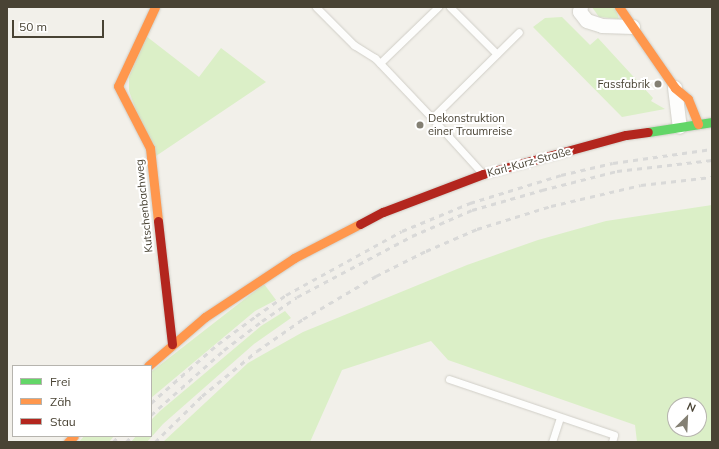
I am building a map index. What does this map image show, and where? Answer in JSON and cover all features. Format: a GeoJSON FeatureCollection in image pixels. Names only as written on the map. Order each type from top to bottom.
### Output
{"type":"FeatureCollection","features":[{"type":"Feature","properties":{"kind":"main road","name":"Kutschenbachweg"},"geometry":{"type":"LineString","coordinates":[[154,7],[118,86],[150,148],[172,344]]}},
{"type":"Feature","properties":{"kind":"main road"},"geometry":{"type":"LineString","coordinates":[[619,7],[675,88],[693,107],[698,124]]}},
{"type":"Feature","properties":{"kind":"main road","name":"Karl-Kurz-Straße"},"geometry":{"type":"LineString","coordinates":[[149,365],[205,317],[294,258],[383,212],[483,174],[626,135],[712,122]]}},
{"type":"Feature","properties":{"kind":"street"},"geometry":{"type":"LineString","coordinates":[[580,7],[580,12],[587,21],[602,26],[633,27]]}},
{"type":"Feature","properties":{"kind":"street"},"geometry":{"type":"LineString","coordinates":[[675,88],[680,127]]}},
{"type":"Feature","properties":{"kind":"lane"},"geometry":{"type":"LineString","coordinates":[[316,7],[354,45],[380,63],[483,174]]}},
{"type":"Feature","properties":{"kind":"lane"},"geometry":{"type":"LineString","coordinates":[[380,63],[438,7]]}},
{"type":"Feature","properties":{"kind":"lane"},"geometry":{"type":"LineString","coordinates":[[450,7],[497,54]]}},
{"type":"Feature","properties":{"kind":"lane"},"geometry":{"type":"LineString","coordinates":[[432,118],[518,32]]}},
{"type":"Feature","properties":{"kind":"lane"},"geometry":{"type":"LineString","coordinates":[[449,379],[614,435],[612,442]]}},
{"type":"Feature","properties":{"kind":"lane"},"geometry":{"type":"LineString","coordinates":[[552,442],[560,417]]}},
{"type":"Feature","properties":{"kind":"green space"},"geometry":{"type":"Polygon","coordinates":[[[592,7],[615,7],[619,19],[599,17],[592,7]]]}},
{"type":"Feature","properties":{"kind":"green space"},"geometry":{"type":"Polygon","coordinates":[[[562,17],[590,45],[598,38],[653,98],[651,101],[665,109],[622,117],[533,27],[545,18],[562,17]]]}},
{"type":"Feature","properties":{"kind":"green space"},"geometry":{"type":"Polygon","coordinates":[[[146,36],[199,77],[221,48],[266,82],[153,158],[129,91],[129,77],[146,36]]]}},
{"type":"Feature","properties":{"kind":"green space"},"geometry":{"type":"Polygon","coordinates":[[[712,205],[712,442],[637,442],[635,425],[448,360],[431,341],[342,370],[310,442],[163,442],[248,363],[303,332],[467,265],[538,240],[606,221],[712,205]]]}},
{"type":"Feature","properties":{"kind":"green space"},"geometry":{"type":"Polygon","coordinates":[[[264,284],[276,300],[255,311],[152,397],[152,371],[264,284]]]}},
{"type":"Feature","properties":{"kind":"green space"},"geometry":{"type":"Polygon","coordinates":[[[285,311],[291,318],[254,344],[163,424],[152,436],[152,419],[261,326],[285,311]]]}},
{"type":"Feature","properties":{"kind":"green space"},"geometry":{"type":"Polygon","coordinates":[[[83,437],[113,437],[109,442],[79,442],[83,437]]]}},
{"type":"Feature","properties":{"kind":"green space"},"geometry":{"type":"Polygon","coordinates":[[[135,437],[151,437],[147,442],[131,442],[135,437]]]}},
{"type":"Feature","properties":{"kind":"railway"},"geometry":{"type":"LineString","coordinates":[[152,402],[218,344],[286,295],[402,231],[470,203],[561,175],[613,163],[712,149]]}},
{"type":"Feature","properties":{"kind":"railway"},"geometry":{"type":"LineString","coordinates":[[152,414],[224,350],[297,297],[412,236],[472,210],[542,190],[617,171],[712,160]]}},
{"type":"Feature","properties":{"kind":"railway"},"geometry":{"type":"LineString","coordinates":[[155,442],[202,396],[257,351],[303,319],[376,276],[426,251],[477,229],[551,206],[641,185],[712,177]]}},
{"type":"Feature","properties":{"kind":"railway"},"geometry":{"type":"LineString","coordinates":[[113,442],[118,437]]}},
{"type":"Feature","properties":{"kind":"railway"},"geometry":{"type":"LineString","coordinates":[[126,442],[131,437]]}},
{"type":"Feature","properties":{"kind":"traffic: fast"},"geometry":{"type":"LineString","coordinates":[[648,132],[712,122]]}},
{"type":"Feature","properties":{"kind":"traffic: slow"},"geometry":{"type":"LineString","coordinates":[[155,7],[118,86],[150,148],[158,221]]}},
{"type":"Feature","properties":{"kind":"traffic: slow"},"geometry":{"type":"LineString","coordinates":[[619,7],[675,88],[688,99],[698,124]]}},
{"type":"Feature","properties":{"kind":"traffic: slow"},"geometry":{"type":"LineString","coordinates":[[149,365],[205,317],[294,258],[360,224]]}},
{"type":"Feature","properties":{"kind":"traffic: slow"},"geometry":{"type":"LineString","coordinates":[[68,442],[73,437]]}},
{"type":"Feature","properties":{"kind":"traffic: jam"},"geometry":{"type":"LineString","coordinates":[[360,224],[383,212],[483,174],[626,135],[648,132]]}},
{"type":"Feature","properties":{"kind":"traffic: jam"},"geometry":{"type":"LineString","coordinates":[[158,221],[172,344]]}},
{"type":"Feature","properties":{"kind":"place","name":"Fassfabrik"},"geometry":{"type":"Point","coordinates":[658,84]}},
{"type":"Feature","properties":{"kind":"place","name":"Dekonstruktion einer Traumreise"},"geometry":{"type":"Point","coordinates":[420,125]}}]}
